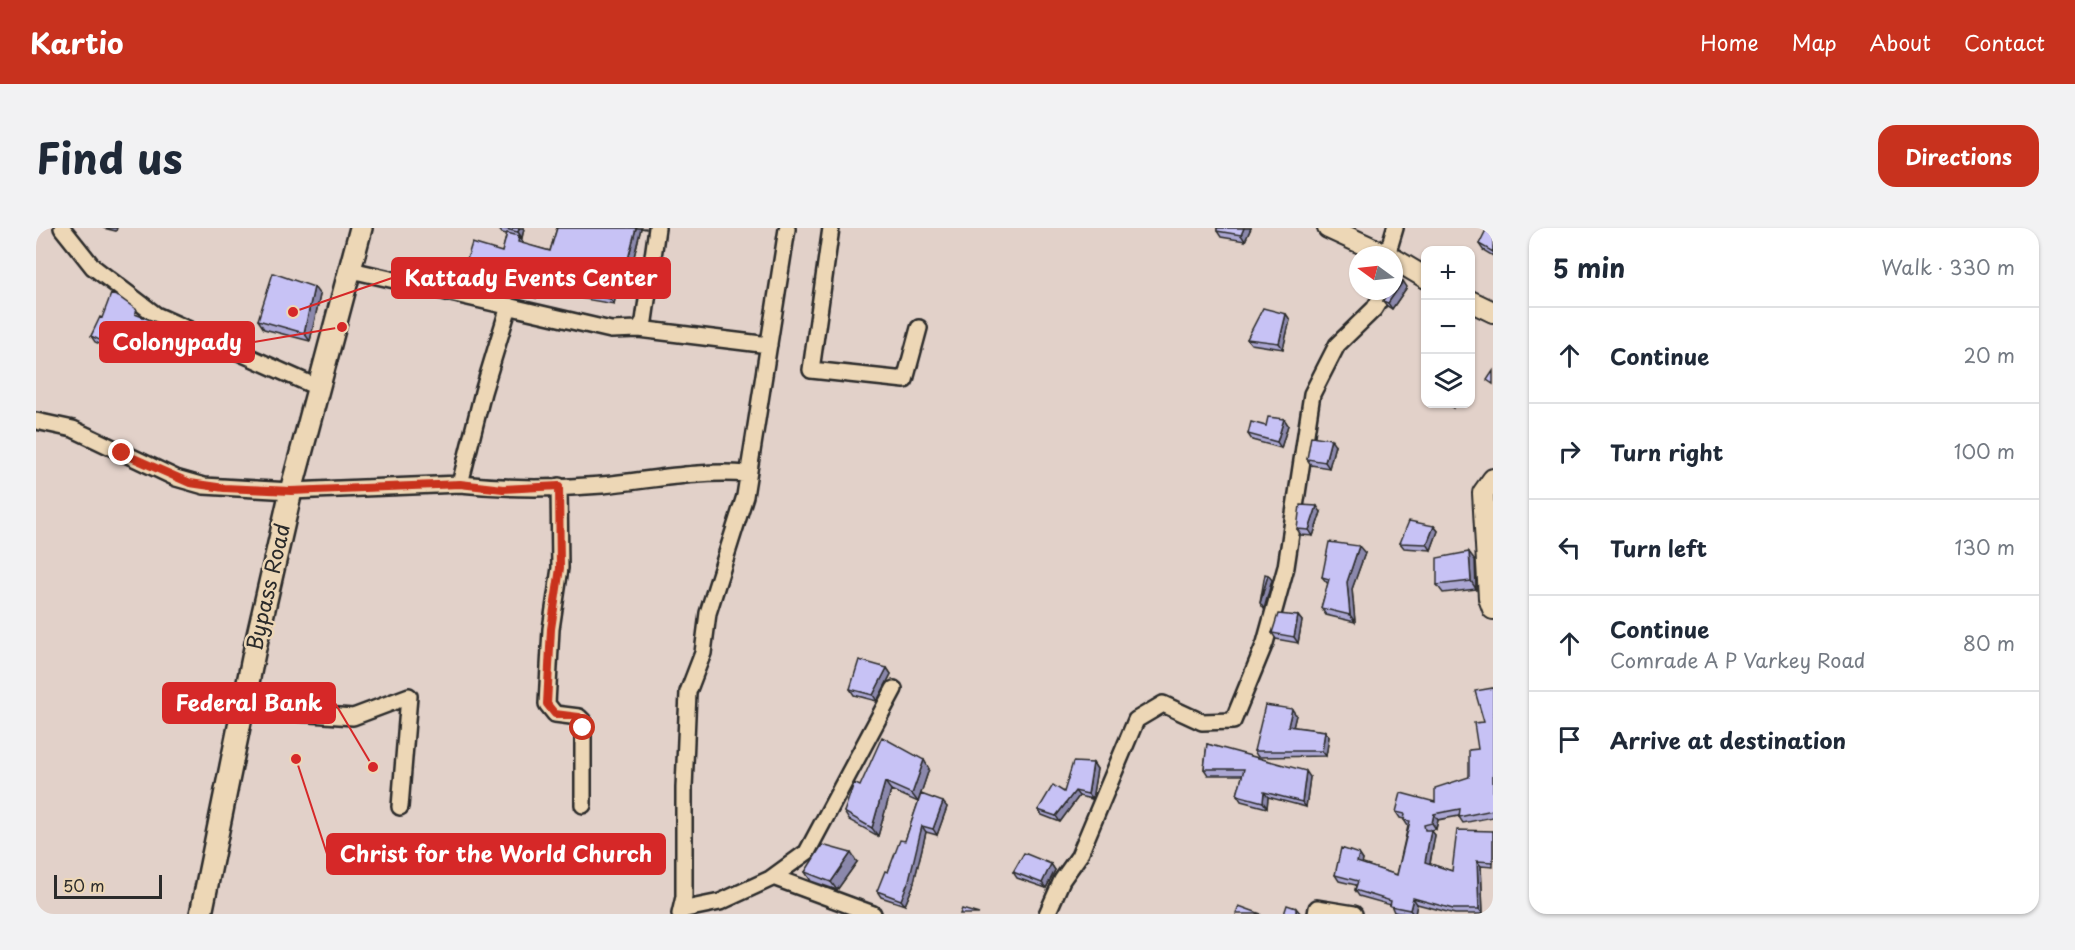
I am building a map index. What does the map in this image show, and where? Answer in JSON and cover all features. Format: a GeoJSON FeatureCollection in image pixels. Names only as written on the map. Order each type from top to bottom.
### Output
{"type":"FeatureCollection","features":[{"type":"Feature","properties":{"kind":"main road","name":"Bypass Road"},"geometry":{"type":"LineString","coordinates":[[201,914],[242,709],[291,491],[361,228]]}},
{"type":"Feature","properties":{"kind":"street"},"geometry":{"type":"LineString","coordinates":[[62,228],[93,267],[156,315],[319,388]]}},
{"type":"Feature","properties":{"kind":"street"},"geometry":{"type":"LineString","coordinates":[[639,329],[644,321],[657,228]]}},
{"type":"Feature","properties":{"kind":"street"},"geometry":{"type":"LineString","coordinates":[[831,228],[811,370],[905,380],[919,328]]}},
{"type":"Feature","properties":{"kind":"street"},"geometry":{"type":"LineString","coordinates":[[1328,228],[1367,246]]}},
{"type":"Feature","properties":{"kind":"street"},"geometry":{"type":"LineString","coordinates":[[1390,246],[1395,228]]}},
{"type":"Feature","properties":{"kind":"street"},"geometry":{"type":"LineString","coordinates":[[787,229],[745,496],[708,613],[703,653],[688,692],[681,912],[720,902],[773,877],[807,852],[894,689]]}},
{"type":"Feature","properties":{"kind":"street"},"geometry":{"type":"LineString","coordinates":[[1403,265],[1421,276]]}},
{"type":"Feature","properties":{"kind":"street"},"geometry":{"type":"LineString","coordinates":[[351,270],[611,330],[639,329],[768,345]]}},
{"type":"Feature","properties":{"kind":"street"},"geometry":{"type":"LineString","coordinates":[[1047,914],[1062,880],[1079,856],[1136,720],[1163,704],[1202,722],[1233,721],[1265,643],[1286,567],[1312,394],[1337,345],[1374,309],[1380,300]]}},
{"type":"Feature","properties":{"kind":"street"},"geometry":{"type":"LineString","coordinates":[[1475,303],[1493,312]]}},
{"type":"Feature","properties":{"kind":"street"},"geometry":{"type":"LineString","coordinates":[[460,484],[483,392],[509,306]]}},
{"type":"Feature","properties":{"kind":"street"},"geometry":{"type":"LineString","coordinates":[[36,421],[73,429],[190,483],[224,488],[291,491],[460,484],[503,489],[601,485],[693,472],[748,474]]}},
{"type":"Feature","properties":{"kind":"street"},"geometry":{"type":"LineString","coordinates":[[1493,479],[1483,494],[1489,598],[1493,609]]}},
{"type":"Feature","properties":{"kind":"street"},"geometry":{"type":"LineString","coordinates":[[559,486],[560,568],[551,629],[547,704],[555,714],[579,717],[583,721],[583,805]]}},
{"type":"Feature","properties":{"kind":"street"},"geometry":{"type":"LineString","coordinates":[[242,709],[353,717],[409,696],[400,807]]}},
{"type":"Feature","properties":{"kind":"street"},"geometry":{"type":"LineString","coordinates":[[773,877],[873,914]]}},
{"type":"Feature","properties":{"kind":"street"},"geometry":{"type":"LineString","coordinates":[[1316,914],[1317,908],[1354,914]]}},
{"type":"Feature","properties":{"kind":"building"},"geometry":{"type":"Polygon","coordinates":[[[501,228],[519,228],[518,232],[501,228]]]}},
{"type":"Feature","properties":{"kind":"building"},"geometry":{"type":"Polygon","coordinates":[[[557,228],[636,228],[625,271],[616,270],[610,299],[534,285],[532,293],[509,285],[510,283],[464,269],[472,243],[502,252],[507,233],[519,236],[518,242],[550,251],[557,228]]]}},
{"type":"Feature","properties":{"kind":"building"},"geometry":{"type":"Polygon","coordinates":[[[1217,228],[1244,228],[1241,235],[1217,231],[1217,228]]]}},
{"type":"Feature","properties":{"kind":"building"},"geometry":{"type":"Polygon","coordinates":[[[1487,228],[1493,228],[1493,252],[1479,244],[1487,228]]]}},
{"type":"Feature","properties":{"kind":"building"},"geometry":{"type":"Polygon","coordinates":[[[273,273],[314,287],[304,333],[258,320],[273,273]]]}},
{"type":"Feature","properties":{"kind":"building"},"geometry":{"type":"Polygon","coordinates":[[[111,294],[137,310],[135,314],[166,326],[159,350],[120,339],[116,348],[91,336],[100,317],[102,318],[111,294]]]}},
{"type":"Feature","properties":{"kind":"building"},"geometry":{"type":"Polygon","coordinates":[[[1263,308],[1286,314],[1279,343],[1247,339],[1263,308]]]}},
{"type":"Feature","properties":{"kind":"building"},"geometry":{"type":"Polygon","coordinates":[[[1493,371],[1493,384],[1487,380],[1493,371]]]}},
{"type":"Feature","properties":{"kind":"building"},"geometry":{"type":"Polygon","coordinates":[[[1268,417],[1284,419],[1277,442],[1248,434],[1251,422],[1266,426],[1268,417]]]}},
{"type":"Feature","properties":{"kind":"building"},"geometry":{"type":"Polygon","coordinates":[[[1311,436],[1331,439],[1325,462],[1307,459],[1311,436]]]}},
{"type":"Feature","properties":{"kind":"building"},"geometry":{"type":"Polygon","coordinates":[[[1300,505],[1317,506],[1309,530],[1297,529],[1300,505]]]}},
{"type":"Feature","properties":{"kind":"building"},"geometry":{"type":"Polygon","coordinates":[[[1409,521],[1434,526],[1427,544],[1400,543],[1409,521]]]}},
{"type":"Feature","properties":{"kind":"building"},"geometry":{"type":"Polygon","coordinates":[[[1329,542],[1359,546],[1347,582],[1350,615],[1321,608],[1329,579],[1322,577],[1329,542]]]}},
{"type":"Feature","properties":{"kind":"building"},"geometry":{"type":"Polygon","coordinates":[[[1469,552],[1471,581],[1437,585],[1437,558],[1469,552]]]}},
{"type":"Feature","properties":{"kind":"building"},"geometry":{"type":"Polygon","coordinates":[[[1265,574],[1268,575],[1260,603],[1265,574]]]}},
{"type":"Feature","properties":{"kind":"building"},"geometry":{"type":"Polygon","coordinates":[[[1278,614],[1298,616],[1294,637],[1272,633],[1278,614]]]}},
{"type":"Feature","properties":{"kind":"building"},"geometry":{"type":"Polygon","coordinates":[[[859,660],[887,668],[873,695],[850,689],[859,660]]]}},
{"type":"Feature","properties":{"kind":"building"},"geometry":{"type":"Polygon","coordinates":[[[1493,688],[1493,810],[1459,817],[1460,809],[1434,814],[1432,823],[1424,825],[1425,830],[1431,830],[1425,862],[1452,871],[1457,830],[1493,831],[1493,862],[1477,861],[1479,909],[1453,909],[1413,898],[1410,910],[1390,906],[1391,901],[1355,890],[1358,881],[1335,875],[1341,848],[1359,854],[1357,862],[1397,875],[1410,821],[1404,820],[1405,814],[1396,812],[1401,793],[1435,802],[1435,788],[1469,777],[1469,750],[1478,749],[1474,723],[1484,722],[1475,691],[1493,688]]]}},
{"type":"Feature","properties":{"kind":"building"},"geometry":{"type":"Polygon","coordinates":[[[1265,705],[1292,709],[1288,726],[1325,731],[1322,751],[1254,751],[1265,705]]]}},
{"type":"Feature","properties":{"kind":"building"},"geometry":{"type":"Polygon","coordinates":[[[882,737],[924,760],[912,794],[885,782],[872,828],[844,812],[854,783],[860,786],[882,737]]]}},
{"type":"Feature","properties":{"kind":"building"},"geometry":{"type":"Polygon","coordinates":[[[1207,744],[1306,771],[1302,802],[1264,792],[1263,802],[1237,795],[1244,769],[1204,769],[1207,744]]]}},
{"type":"Feature","properties":{"kind":"building"},"geometry":{"type":"Polygon","coordinates":[[[1073,762],[1093,763],[1088,794],[1075,791],[1056,816],[1038,810],[1053,785],[1064,792],[1073,762]]]}},
{"type":"Feature","properties":{"kind":"building"},"geometry":{"type":"Polygon","coordinates":[[[921,794],[943,802],[933,829],[922,826],[909,880],[901,900],[877,891],[885,871],[888,872],[900,840],[905,841],[921,794]]]}},
{"type":"Feature","properties":{"kind":"building"},"geometry":{"type":"Polygon","coordinates":[[[822,845],[851,853],[831,882],[805,872],[822,845]]]}},
{"type":"Feature","properties":{"kind":"building"},"geometry":{"type":"Polygon","coordinates":[[[1024,853],[1051,864],[1042,883],[1013,872],[1024,853]]]}},
{"type":"Feature","properties":{"kind":"building"},"geometry":{"type":"Polygon","coordinates":[[[1287,905],[1296,908],[1296,914],[1284,914],[1287,905]]]}},
{"type":"Feature","properties":{"kind":"building"},"geometry":{"type":"Polygon","coordinates":[[[1239,906],[1261,914],[1236,914],[1239,906]]]}},
{"type":"Feature","properties":{"kind":"building"},"geometry":{"type":"Polygon","coordinates":[[[962,909],[979,914],[960,914],[962,909]]]}},
{"type":"Feature","properties":{"kind":"place","name":"Kattady Events Center"},"geometry":{"type":"Point","coordinates":[293,312]}},
{"type":"Feature","properties":{"kind":"place","name":"Colonypady"},"geometry":{"type":"Point","coordinates":[342,327]}},
{"type":"Feature","properties":{"kind":"place","name":"Christ for the World Church"},"geometry":{"type":"Point","coordinates":[296,759]}},
{"type":"Feature","properties":{"kind":"place","name":"Federal Bank"},"geometry":{"type":"Point","coordinates":[373,767]}},
{"type":"Feature","properties":{"kind":"route"},"geometry":{"type":"LineString","coordinates":[[122,453],[190,483],[224,488],[291,491],[460,484],[503,489],[559,486],[560,568],[551,629],[547,704],[555,714],[579,717],[583,721],[583,728]]}}]}
